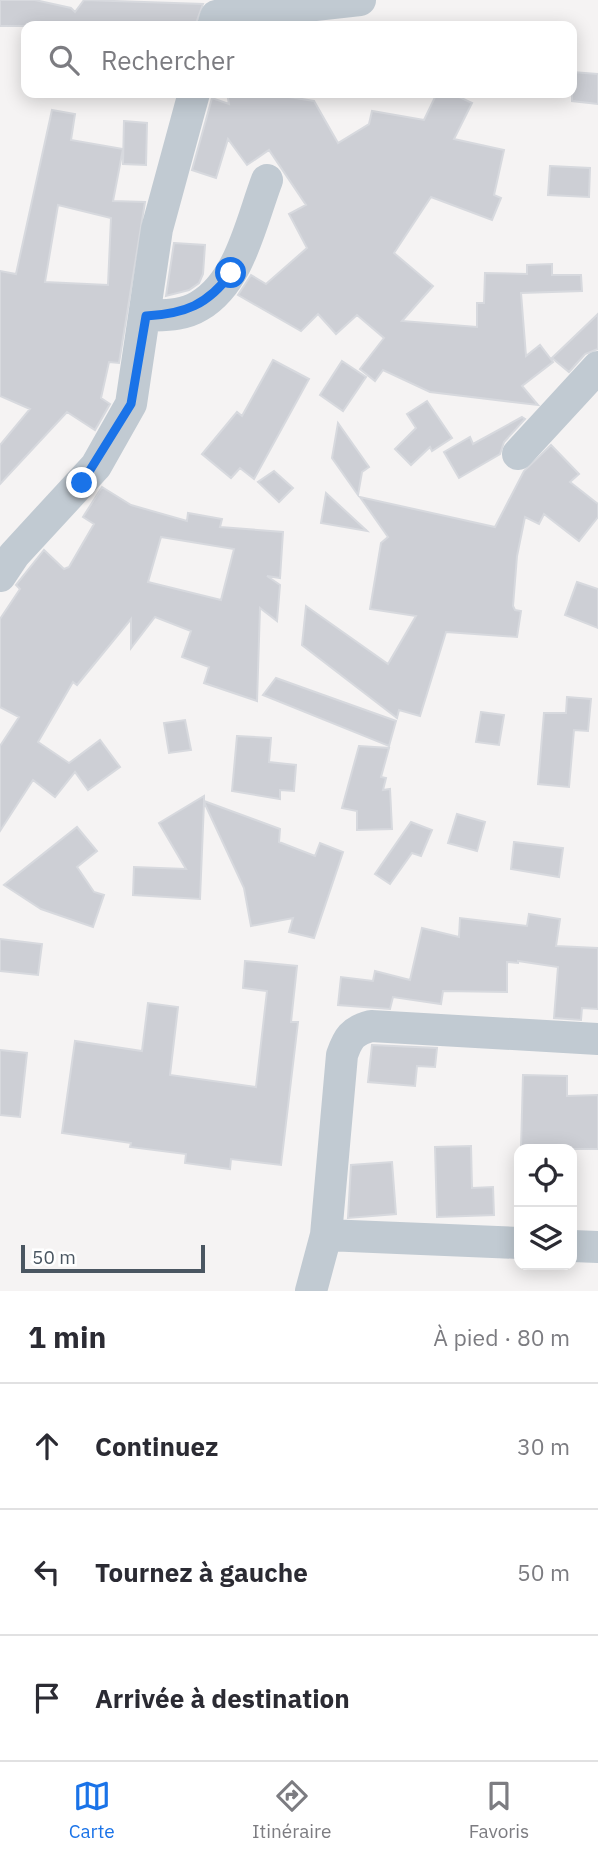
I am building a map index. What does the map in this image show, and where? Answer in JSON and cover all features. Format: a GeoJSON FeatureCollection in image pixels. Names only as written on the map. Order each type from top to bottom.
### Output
{"type":"FeatureCollection","features":[{"type":"Feature","properties":{"kind":"street"},"geometry":{"type":"LineString","coordinates":[[218,14],[360,0]]}},
{"type":"Feature","properties":{"kind":"street"},"geometry":{"type":"LineString","coordinates":[[0,576],[14,555],[82,483],[131,404],[161,211],[193,98]]}},
{"type":"Feature","properties":{"kind":"street"},"geometry":{"type":"LineString","coordinates":[[146,316],[174,315],[200,306],[225,282],[267,180]]}},
{"type":"Feature","properties":{"kind":"street"},"geometry":{"type":"LineString","coordinates":[[518,454],[598,367]]}},
{"type":"Feature","properties":{"kind":"street"},"geometry":{"type":"LineString","coordinates":[[311,1291],[326,1235],[342,1055],[348,1038],[355,1030],[371,1026],[598,1039]]}},
{"type":"Feature","properties":{"kind":"street"},"geometry":{"type":"LineString","coordinates":[[326,1235],[514,1243]]}},
{"type":"Feature","properties":{"kind":"street"},"geometry":{"type":"LineString","coordinates":[[577,1246],[598,1247]]}},
{"type":"Feature","properties":{"kind":"building"},"geometry":{"type":"Polygon","coordinates":[[[0,0],[35,0],[71,8],[75,12],[84,0],[203,4],[197,21],[21,21],[21,26],[0,26],[0,0]]]}},
{"type":"Feature","properties":{"kind":"building"},"geometry":{"type":"Polygon","coordinates":[[[577,72],[598,74],[598,104],[572,101],[572,98],[577,98],[577,72]]]}},
{"type":"Feature","properties":{"kind":"building"},"geometry":{"type":"Polygon","coordinates":[[[212,98],[229,104],[228,98],[295,98],[314,101],[338,143],[369,124],[372,111],[424,120],[435,98],[462,98],[472,103],[454,139],[504,150],[494,195],[501,198],[492,220],[431,197],[394,253],[433,286],[402,321],[477,327],[477,303],[484,303],[485,273],[527,274],[527,265],[552,264],[552,275],[581,275],[582,291],[521,293],[526,356],[540,345],[553,362],[522,386],[538,405],[430,392],[383,370],[375,381],[360,369],[384,338],[357,315],[336,334],[318,314],[301,331],[238,295],[251,275],[266,284],[307,248],[289,214],[306,205],[269,150],[247,165],[228,139],[216,178],[192,170],[212,98]]]}},
{"type":"Feature","properties":{"kind":"building"},"geometry":{"type":"Polygon","coordinates":[[[52,110],[75,114],[71,140],[123,149],[113,201],[145,202],[119,363],[109,362],[101,398],[110,404],[95,430],[67,412],[0,484],[0,445],[30,409],[0,396],[0,271],[16,274],[52,110]],[[58,205],[45,282],[108,285],[111,218],[58,205]]]}},
{"type":"Feature","properties":{"kind":"building"},"geometry":{"type":"Polygon","coordinates":[[[124,121],[147,123],[146,165],[123,164],[124,121]]]}},
{"type":"Feature","properties":{"kind":"building"},"geometry":{"type":"Polygon","coordinates":[[[550,166],[590,168],[589,197],[548,195],[550,166]]]}},
{"type":"Feature","properties":{"kind":"building"},"geometry":{"type":"Polygon","coordinates":[[[174,243],[205,245],[203,274],[199,283],[189,290],[166,296],[174,243]]]}},
{"type":"Feature","properties":{"kind":"building"},"geometry":{"type":"Polygon","coordinates":[[[598,314],[598,349],[585,354],[569,372],[552,358],[598,314]]]}},
{"type":"Feature","properties":{"kind":"building"},"geometry":{"type":"Polygon","coordinates":[[[273,360],[309,379],[254,479],[240,468],[231,478],[202,454],[237,412],[242,416],[273,360]]]}},
{"type":"Feature","properties":{"kind":"building"},"geometry":{"type":"Polygon","coordinates":[[[342,361],[366,377],[343,411],[320,395],[342,361]]]}},
{"type":"Feature","properties":{"kind":"building"},"geometry":{"type":"Polygon","coordinates":[[[427,401],[452,438],[432,451],[430,447],[411,465],[395,449],[416,428],[407,414],[427,401]]]}},
{"type":"Feature","properties":{"kind":"building"},"geometry":{"type":"Polygon","coordinates":[[[522,417],[525,419],[504,442],[500,454],[459,478],[444,452],[470,437],[473,444],[522,417]]]}},
{"type":"Feature","properties":{"kind":"building"},"geometry":{"type":"Polygon","coordinates":[[[338,423],[369,467],[362,472],[358,495],[332,458],[338,423]]]}},
{"type":"Feature","properties":{"kind":"building"},"geometry":{"type":"Polygon","coordinates":[[[551,445],[579,474],[570,482],[598,504],[598,517],[579,541],[544,514],[539,524],[525,517],[517,556],[513,606],[515,610],[521,611],[517,637],[446,632],[420,716],[399,710],[397,718],[302,645],[306,606],[388,664],[416,616],[370,609],[381,543],[388,537],[360,497],[495,527],[524,471],[551,445]]]}},
{"type":"Feature","properties":{"kind":"building"},"geometry":{"type":"Polygon","coordinates":[[[274,471],[293,488],[279,502],[258,482],[274,471]]]}},
{"type":"Feature","properties":{"kind":"building"},"geometry":{"type":"Polygon","coordinates":[[[102,487],[131,505],[187,521],[188,513],[222,519],[220,527],[283,532],[280,578],[267,576],[280,585],[277,621],[260,608],[257,701],[204,683],[209,667],[182,657],[191,631],[155,617],[131,648],[131,619],[77,685],[73,682],[38,742],[69,763],[100,740],[120,767],[88,790],[75,772],[55,797],[33,780],[0,831],[0,746],[19,717],[0,707],[0,619],[20,589],[16,585],[44,550],[64,569],[69,567],[94,524],[83,517],[102,487]],[[161,537],[148,582],[221,600],[234,549],[161,537]]]}},
{"type":"Feature","properties":{"kind":"building"},"geometry":{"type":"Polygon","coordinates":[[[326,493],[367,531],[321,523],[326,493]]]}},
{"type":"Feature","properties":{"kind":"building"},"geometry":{"type":"Polygon","coordinates":[[[577,582],[598,589],[598,628],[565,615],[577,582]]]}},
{"type":"Feature","properties":{"kind":"building"},"geometry":{"type":"Polygon","coordinates":[[[276,678],[396,721],[389,746],[263,695],[276,678]]]}},
{"type":"Feature","properties":{"kind":"building"},"geometry":{"type":"Polygon","coordinates":[[[567,697],[591,699],[588,731],[574,730],[569,787],[538,784],[544,713],[566,713],[567,697]]]}},
{"type":"Feature","properties":{"kind":"building"},"geometry":{"type":"Polygon","coordinates":[[[481,712],[504,715],[499,745],[476,742],[481,712]]]}},
{"type":"Feature","properties":{"kind":"building"},"geometry":{"type":"Polygon","coordinates":[[[185,720],[191,750],[169,753],[164,723],[185,720]]]}},
{"type":"Feature","properties":{"kind":"building"},"geometry":{"type":"Polygon","coordinates":[[[237,736],[271,738],[269,762],[296,765],[294,791],[280,790],[280,799],[232,791],[237,736]]]}},
{"type":"Feature","properties":{"kind":"building"},"geometry":{"type":"Polygon","coordinates":[[[359,746],[389,748],[381,777],[386,778],[383,790],[390,789],[392,829],[357,830],[357,811],[342,808],[359,746]]]}},
{"type":"Feature","properties":{"kind":"building"},"geometry":{"type":"Polygon","coordinates":[[[204,796],[204,801],[280,829],[279,842],[315,856],[320,843],[343,852],[314,938],[289,932],[293,918],[251,926],[244,888],[204,802],[200,899],[133,895],[134,867],[186,869],[159,823],[204,796]]]}},
{"type":"Feature","properties":{"kind":"building"},"geometry":{"type":"Polygon","coordinates":[[[457,814],[485,822],[477,851],[448,843],[457,814]]]}},
{"type":"Feature","properties":{"kind":"building"},"geometry":{"type":"Polygon","coordinates":[[[411,822],[432,830],[421,856],[412,853],[390,884],[375,874],[411,822]]]}},
{"type":"Feature","properties":{"kind":"building"},"geometry":{"type":"Polygon","coordinates":[[[77,827],[97,851],[77,867],[94,892],[104,895],[93,927],[41,909],[4,885],[77,827]]]}},
{"type":"Feature","properties":{"kind":"building"},"geometry":{"type":"Polygon","coordinates":[[[514,842],[563,848],[559,877],[511,869],[514,842]]]}},
{"type":"Feature","properties":{"kind":"building"},"geometry":{"type":"Polygon","coordinates":[[[529,914],[560,919],[556,946],[598,948],[598,1009],[582,1008],[581,1020],[554,1018],[558,967],[518,961],[507,962],[507,992],[443,991],[441,1004],[393,997],[390,1009],[338,1005],[341,977],[373,981],[375,971],[410,980],[422,928],[459,937],[460,918],[527,926],[529,914]]]}},
{"type":"Feature","properties":{"kind":"building"},"geometry":{"type":"Polygon","coordinates":[[[0,939],[42,944],[38,975],[0,971],[0,939]]]}},
{"type":"Feature","properties":{"kind":"building"},"geometry":{"type":"Polygon","coordinates":[[[245,961],[297,966],[291,1022],[298,1022],[281,1165],[231,1159],[230,1169],[185,1163],[186,1154],[130,1147],[131,1143],[62,1133],[75,1041],[142,1051],[148,1003],[178,1007],[170,1075],[256,1087],[267,991],[243,988],[245,961]]]}},
{"type":"Feature","properties":{"kind":"building"},"geometry":{"type":"Polygon","coordinates":[[[372,1045],[437,1048],[435,1067],[417,1066],[415,1086],[368,1082],[372,1045]]]}},
{"type":"Feature","properties":{"kind":"building"},"geometry":{"type":"Polygon","coordinates":[[[0,1050],[27,1053],[20,1117],[0,1115],[0,1050]]]}},
{"type":"Feature","properties":{"kind":"building"},"geometry":{"type":"Polygon","coordinates":[[[523,1075],[567,1076],[567,1096],[598,1095],[598,1149],[577,1149],[577,1144],[521,1144],[523,1075]]]}},
{"type":"Feature","properties":{"kind":"building"},"geometry":{"type":"Polygon","coordinates":[[[471,1146],[472,1188],[493,1187],[494,1215],[437,1217],[435,1147],[471,1146]]]}},
{"type":"Feature","properties":{"kind":"building"},"geometry":{"type":"Polygon","coordinates":[[[392,1162],[396,1214],[348,1218],[351,1165],[392,1162]]]}},
{"type":"Feature","properties":{"kind":"route"},"geometry":{"type":"LineString","coordinates":[[82,483],[96,466],[131,404],[146,316],[174,315],[200,306],[231,273]]}}]}
